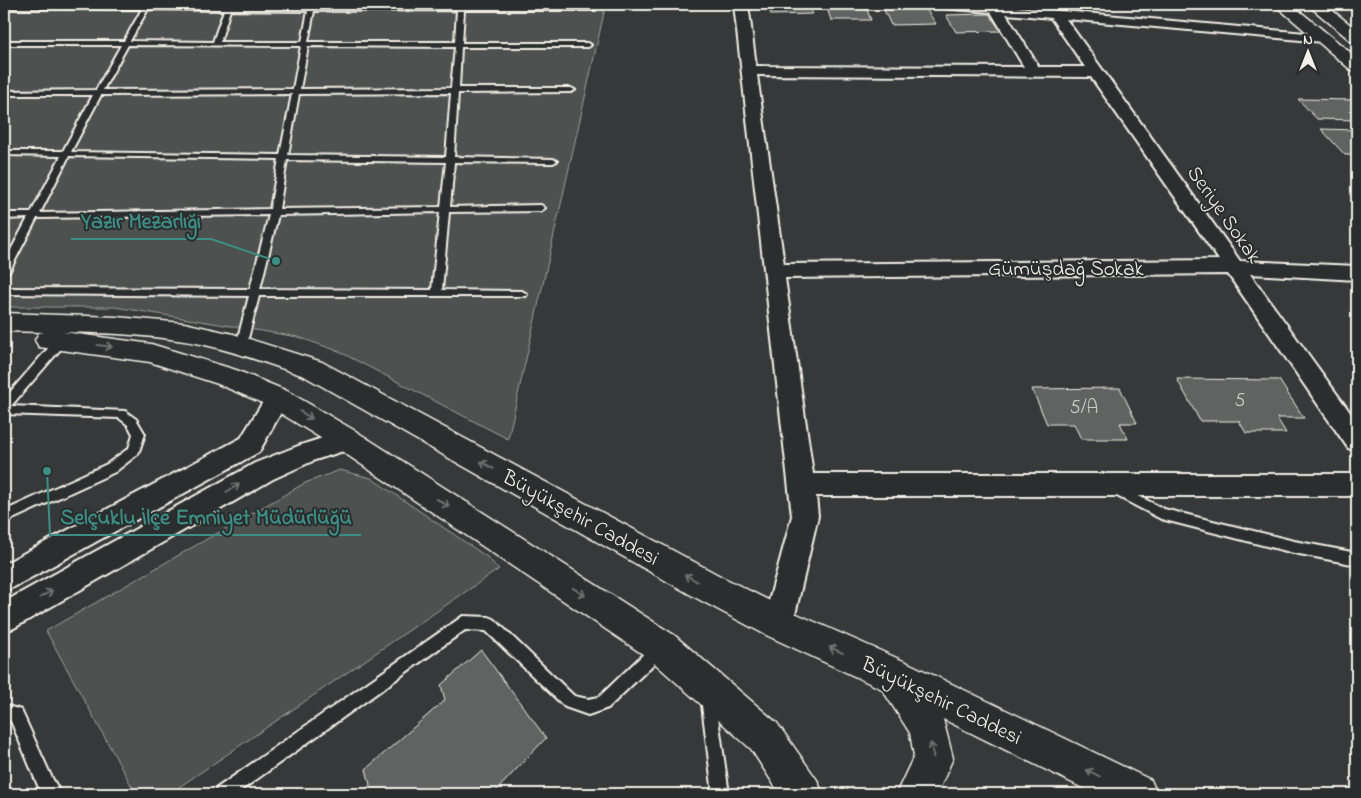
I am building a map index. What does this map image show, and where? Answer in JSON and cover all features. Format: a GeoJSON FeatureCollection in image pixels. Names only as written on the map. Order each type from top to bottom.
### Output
{"type":"FeatureCollection","features":[{"type":"Feature","properties":{"kind":"street"},"geometry":{"type":"LineString","coordinates":[[741,4],[805,516],[778,623]]}},
{"type":"Feature","properties":{"kind":"street"},"geometry":{"type":"LineString","coordinates":[[942,4],[1323,38]]}},
{"type":"Feature","properties":{"kind":"street"},"geometry":{"type":"LineString","coordinates":[[1108,4],[1122,20]]}},
{"type":"Feature","properties":{"kind":"street"},"geometry":{"type":"LineString","coordinates":[[1282,4],[1357,66]]}},
{"type":"Feature","properties":{"kind":"street"},"geometry":{"type":"LineString","coordinates":[[1315,4],[1357,38]]}},
{"type":"Feature","properties":{"kind":"street"},"geometry":{"type":"LineString","coordinates":[[996,8],[1034,71]]}},
{"type":"Feature","properties":{"kind":"street","name":"Seriye Sokak"},"geometry":{"type":"LineString","coordinates":[[1055,14],[1357,442]]}},
{"type":"Feature","properties":{"kind":"street"},"geometry":{"type":"LineString","coordinates":[[749,70],[1095,72]]}},
{"type":"Feature","properties":{"kind":"street","name":"Gümüşdağ Sokak"},"geometry":{"type":"LineString","coordinates":[[775,271],[1233,267],[1357,273]]}},
{"type":"Feature","properties":{"kind":"street","name":"Büyükşehir Caddesi"},"geometry":{"type":"LineString","coordinates":[[4,322],[116,325],[184,332],[241,346],[313,369],[712,589],[778,623],[895,676],[1137,794]]}},
{"type":"Feature","properties":{"kind":"street"},"geometry":{"type":"LineString","coordinates":[[4,338],[61,341],[151,353],[226,377],[277,398],[347,440],[662,647],[764,736],[804,793]]}},
{"type":"Feature","properties":{"kind":"street"},"geometry":{"type":"LineString","coordinates":[[4,578],[250,445],[277,398]]}},
{"type":"Feature","properties":{"kind":"street"},"geometry":{"type":"LineString","coordinates":[[4,618],[264,471],[307,453],[347,440]]}},
{"type":"Feature","properties":{"kind":"street"},"geometry":{"type":"LineString","coordinates":[[250,445],[264,471]]}},
{"type":"Feature","properties":{"kind":"street"},"geometry":{"type":"LineString","coordinates":[[802,485],[1357,485]]}},
{"type":"Feature","properties":{"kind":"street"},"geometry":{"type":"LineString","coordinates":[[895,676],[927,726],[934,758],[916,794]]}},
{"type":"Feature","properties":{"kind":"lane"},"geometry":{"type":"LineString","coordinates":[[4,272],[98,93],[147,5]]}},
{"type":"Feature","properties":{"kind":"lane"},"geometry":{"type":"LineString","coordinates":[[7,6],[461,5],[595,8]]}},
{"type":"Feature","properties":{"kind":"lane"},"geometry":{"type":"LineString","coordinates":[[437,294],[446,210],[453,91],[461,5]]}},
{"type":"Feature","properties":{"kind":"lane"},"geometry":{"type":"LineString","coordinates":[[215,45],[229,6]]}},
{"type":"Feature","properties":{"kind":"lane"},"geometry":{"type":"LineString","coordinates":[[241,346],[274,213],[311,6]]}},
{"type":"Feature","properties":{"kind":"lane"},"geometry":{"type":"LineString","coordinates":[[4,44],[588,45]]}},
{"type":"Feature","properties":{"kind":"lane"},"geometry":{"type":"LineString","coordinates":[[4,93],[571,90]]}},
{"type":"Feature","properties":{"kind":"lane"},"geometry":{"type":"LineString","coordinates":[[4,152],[553,161]]}},
{"type":"Feature","properties":{"kind":"lane"},"geometry":{"type":"LineString","coordinates":[[4,216],[542,208]]}},
{"type":"Feature","properties":{"kind":"lane"},"geometry":{"type":"LineString","coordinates":[[4,291],[522,294]]}},
{"type":"Feature","properties":{"kind":"lane"},"geometry":{"type":"LineString","coordinates":[[4,408],[61,341]]}},
{"type":"Feature","properties":{"kind":"lane"},"geometry":{"type":"LineString","coordinates":[[4,408],[121,414],[132,422],[139,434],[134,451],[111,468],[4,517]]}},
{"type":"Feature","properties":{"kind":"lane"},"geometry":{"type":"LineString","coordinates":[[1109,485],[1161,514],[1357,559]]}},
{"type":"Feature","properties":{"kind":"lane"},"geometry":{"type":"LineString","coordinates":[[222,794],[463,623],[488,624],[570,702],[588,707],[603,703],[662,647]]}},
{"type":"Feature","properties":{"kind":"lane"},"geometry":{"type":"LineString","coordinates":[[706,685],[721,794]]}},
{"type":"Feature","properties":{"kind":"lane"},"geometry":{"type":"LineString","coordinates":[[4,712],[16,715],[53,794]]}},
{"type":"Feature","properties":{"kind":"shaded area"},"geometry":{"type":"Polygon","coordinates":[[[4,4],[606,4],[508,439],[338,351],[298,337],[115,307],[4,307],[4,4]]]}},
{"type":"Feature","properties":{"kind":"shaded area"},"geometry":{"type":"Polygon","coordinates":[[[340,470],[371,478],[487,557],[499,569],[169,794],[136,794],[46,631],[305,483],[340,470]]]}},
{"type":"Feature","properties":{"kind":"building"},"geometry":{"type":"Polygon","coordinates":[[[768,4],[808,4],[812,14],[771,15],[768,4]]]}},
{"type":"Feature","properties":{"kind":"building"},"geometry":{"type":"Polygon","coordinates":[[[1093,4],[1094,8],[1056,5],[1093,4]]]}},
{"type":"Feature","properties":{"kind":"building"},"geometry":{"type":"Polygon","coordinates":[[[826,5],[865,5],[871,20],[831,20],[826,5]]]}},
{"type":"Feature","properties":{"kind":"building"},"geometry":{"type":"Polygon","coordinates":[[[926,9],[936,24],[891,25],[884,10],[926,9]]]}},
{"type":"Feature","properties":{"kind":"building"},"geometry":{"type":"Polygon","coordinates":[[[989,14],[1001,31],[956,32],[946,15],[989,14]]]}},
{"type":"Feature","properties":{"kind":"building"},"geometry":{"type":"Polygon","coordinates":[[[1298,99],[1357,100],[1357,120],[1317,119],[1298,99]]]}},
{"type":"Feature","properties":{"kind":"building"},"geometry":{"type":"Polygon","coordinates":[[[1321,129],[1357,130],[1357,155],[1345,155],[1321,129]]]}},
{"type":"Feature","properties":{"kind":"building"},"geometry":{"type":"Polygon","coordinates":[[[1177,379],[1279,380],[1304,418],[1277,418],[1286,433],[1246,433],[1239,421],[1200,421],[1177,379]]]}},
{"type":"Feature","properties":{"kind":"building"},"geometry":{"type":"Polygon","coordinates":[[[1120,388],[1137,423],[1120,423],[1128,439],[1081,439],[1074,424],[1047,424],[1032,389],[1120,388]]]}},
{"type":"Feature","properties":{"kind":"building"},"geometry":{"type":"Polygon","coordinates":[[[481,650],[546,738],[493,794],[361,794],[370,785],[366,769],[445,700],[441,685],[481,650]]]}},
{"type":"Feature","properties":{"kind":"place","name":"Yazır Mezarlığı"},"geometry":{"type":"Point","coordinates":[276,261]}},
{"type":"Feature","properties":{"kind":"place","name":"Selçuklu İlçe Emniyet Müdürlüğü"},"geometry":{"type":"Point","coordinates":[47,471]}}]}
